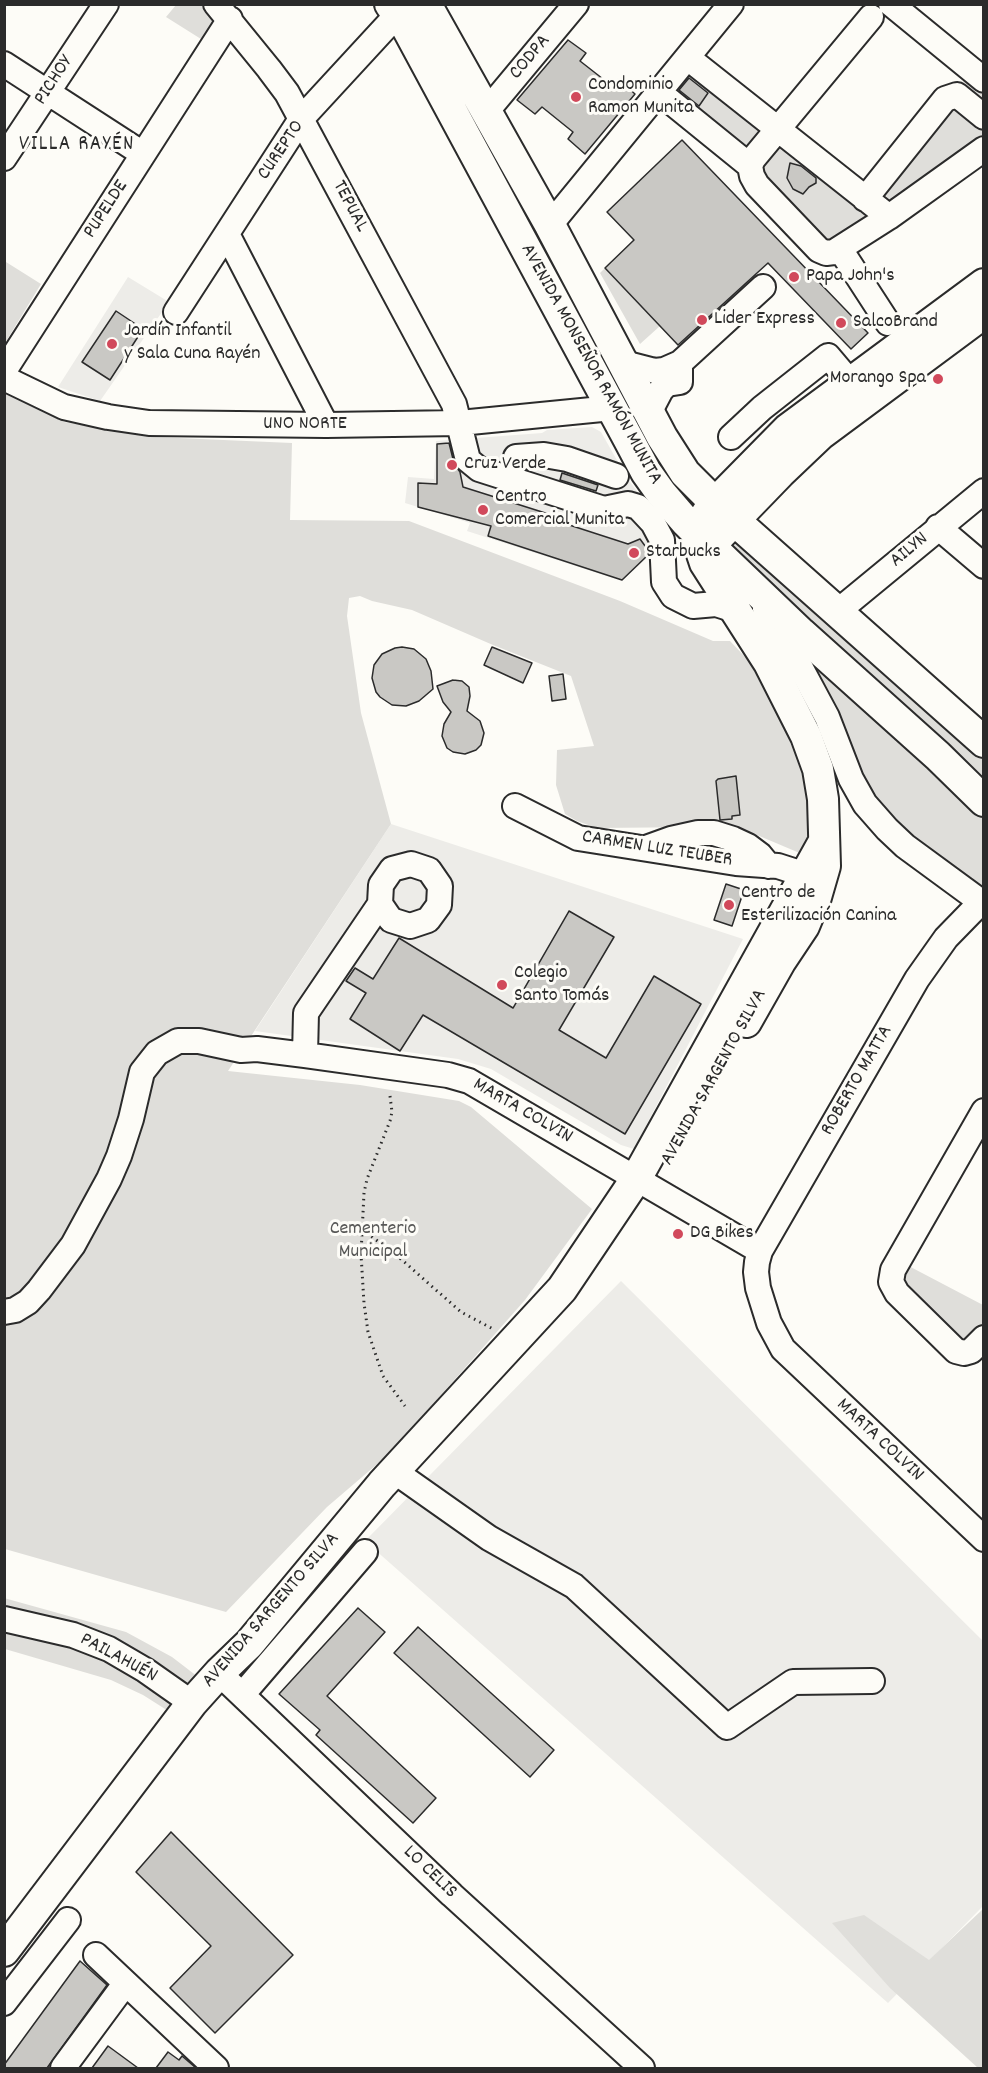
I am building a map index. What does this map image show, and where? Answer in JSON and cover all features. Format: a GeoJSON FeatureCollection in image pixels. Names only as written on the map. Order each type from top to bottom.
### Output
{"type":"FeatureCollection","features":[{"type":"Feature","properties":{"kind":"main road","name":"AVENIDA MONSEÑOR RAMÓN MUNITA"},"geometry":{"type":"LineString","coordinates":[[426,4],[550,225],[649,413],[679,465],[725,512],[984,742]]}},
{"type":"Feature","properties":{"kind":"main road","name":"AVENIDA MONSEÑOR RAMÓN MUNITA"},"geometry":{"type":"LineString","coordinates":[[398,8],[646,472],[717,575],[801,633],[938,756],[984,801]]}},
{"type":"Feature","properties":{"kind":"main road"},"geometry":{"type":"LineString","coordinates":[[717,575],[725,512],[769,447],[788,429],[984,284]]}},
{"type":"Feature","properties":{"kind":"main road"},"geometry":{"type":"LineString","coordinates":[[725,512],[849,413],[984,314]]}},
{"type":"Feature","properties":{"kind":"main road"},"geometry":{"type":"LineString","coordinates":[[849,413],[854,398],[854,390],[850,382]]}},
{"type":"Feature","properties":{"kind":"main road","name":"AVENIDA SARGENTO SILVA"},"geometry":{"type":"LineString","coordinates":[[645,1184],[807,919],[825,866],[823,799],[814,755],[777,677],[717,575]]}},
{"type":"Feature","properties":{"kind":"main road","name":"AVENIDA SARGENTO SILVA"},"geometry":{"type":"LineString","coordinates":[[4,1951],[192,1703],[219,1672],[249,1644],[394,1471],[562,1289],[593,1263],[631,1222],[645,1184],[760,953],[823,843]]}},
{"type":"Feature","properties":{"kind":"street","name":"PICHOY"},"geometry":{"type":"LineString","coordinates":[[4,158],[106,4]]}},
{"type":"Feature","properties":{"kind":"street","name":"CODPA"},"geometry":{"type":"LineString","coordinates":[[486,112],[576,4]]}},
{"type":"Feature","properties":{"kind":"street"},"geometry":{"type":"LineString","coordinates":[[550,225],[731,4]]}},
{"type":"Feature","properties":{"kind":"street","name":"CUREPTO"},"geometry":{"type":"LineString","coordinates":[[176,312],[301,119],[398,8]]}},
{"type":"Feature","properties":{"kind":"street"},"geometry":{"type":"LineString","coordinates":[[984,80],[881,11],[753,159],[750,166],[757,185],[819,250],[826,253],[840,249],[984,149]]}},
{"type":"Feature","properties":{"kind":"street","name":"TEPUAL"},"geometry":{"type":"LineString","coordinates":[[223,12],[287,93],[449,393],[460,423],[468,460],[479,468],[512,468]]}},
{"type":"Feature","properties":{"kind":"street","name":"PUPELDE"},"geometry":{"type":"LineString","coordinates":[[4,371],[143,154],[223,12]]}},
{"type":"Feature","properties":{"kind":"street"},"geometry":{"type":"LineString","coordinates":[[688,58],[888,217]]}},
{"type":"Feature","properties":{"kind":"street"},"geometry":{"type":"LineString","coordinates":[[4,64],[143,154]]}},
{"type":"Feature","properties":{"kind":"street"},"geometry":{"type":"LineString","coordinates":[[660,93],[750,166]]}},
{"type":"Feature","properties":{"kind":"street"},"geometry":{"type":"LineString","coordinates":[[865,199],[945,99],[957,95],[984,117]]}},
{"type":"Feature","properties":{"kind":"street"},"geometry":{"type":"LineString","coordinates":[[227,234],[326,425]]}},
{"type":"Feature","properties":{"kind":"street"},"geometry":{"type":"LineString","coordinates":[[840,249],[888,323]]}},
{"type":"Feature","properties":{"kind":"street"},"geometry":{"type":"LineString","coordinates":[[649,413],[661,390],[763,286]]}},
{"type":"Feature","properties":{"kind":"street"},"geometry":{"type":"LineString","coordinates":[[731,437],[762,408],[828,356],[850,382]]}},
{"type":"Feature","properties":{"kind":"street"},"geometry":{"type":"LineString","coordinates":[[624,363],[655,371],[680,372]]}},
{"type":"Feature","properties":{"kind":"street","name":"UNO NORTE"},"geometry":{"type":"LineString","coordinates":[[4,378],[64,407],[149,423],[326,425],[460,423],[612,408]]}},
{"type":"Feature","properties":{"kind":"street"},"geometry":{"type":"LineString","coordinates":[[512,468],[528,418]]}},
{"type":"Feature","properties":{"kind":"street"},"geometry":{"type":"LineString","coordinates":[[604,509],[629,440]]}},
{"type":"Feature","properties":{"kind":"street"},"geometry":{"type":"LineString","coordinates":[[512,468],[544,455],[567,459],[616,476]]}},
{"type":"Feature","properties":{"kind":"street"},"geometry":{"type":"LineString","coordinates":[[512,468],[604,509],[633,504],[643,511],[662,540],[663,577],[667,589],[673,596],[693,606],[717,575],[775,625],[827,717],[851,779],[865,804],[886,829],[905,846],[982,903]]}},
{"type":"Feature","properties":{"kind":"street","name":"AILYN"},"geometry":{"type":"LineString","coordinates":[[837,612],[984,491]]}},
{"type":"Feature","properties":{"kind":"street"},"geometry":{"type":"LineString","coordinates":[[938,527],[984,566]]}},
{"type":"Feature","properties":{"kind":"street","name":"CARMEN LUZ TEUBER"},"geometry":{"type":"LineString","coordinates":[[515,806],[578,838],[736,863],[769,866],[806,875]]}},
{"type":"Feature","properties":{"kind":"street","name":"ROBERTO MATTA"},"geometry":{"type":"LineString","coordinates":[[758,1262],[918,979],[946,938],[982,903]]}},
{"type":"Feature","properties":{"kind":"street"},"geometry":{"type":"LineString","coordinates":[[304,1054],[306,1013],[380,904]]}},
{"type":"Feature","properties":{"kind":"street","name":"MARTA COLVIN"},"geometry":{"type":"LineString","coordinates":[[4,1312],[15,1310],[28,1302],[58,1267],[84,1227],[119,1156],[132,1119],[142,1072],[148,1061],[167,1045],[178,1041],[199,1041],[241,1050],[257,1049],[304,1054],[448,1076],[469,1081],[645,1184],[758,1262],[758,1288],[769,1323],[783,1349],[984,1539]]}},
{"type":"Feature","properties":{"kind":"street"},"geometry":{"type":"LineString","coordinates":[[984,1111],[893,1270],[891,1282],[897,1293],[956,1351],[964,1353],[971,1351],[984,1338]]}},
{"type":"Feature","properties":{"kind":"street"},"geometry":{"type":"LineString","coordinates":[[394,1471],[489,1538],[574,1586],[727,1727],[793,1682],[872,1681]]}},
{"type":"Feature","properties":{"kind":"street","name":"AVENIDA SARGENTO SILVA"},"geometry":{"type":"LineString","coordinates":[[242,1695],[365,1552]]}},
{"type":"Feature","properties":{"kind":"street","name":"PAILAHUÉN"},"geometry":{"type":"LineString","coordinates":[[4,1619],[73,1635],[109,1649],[145,1670],[192,1703]]}},
{"type":"Feature","properties":{"kind":"street","name":"LO CELIS"},"geometry":{"type":"LineString","coordinates":[[219,1672],[444,1887],[642,2068]]}},
{"type":"Feature","properties":{"kind":"street"},"geometry":{"type":"LineString","coordinates":[[4,2003],[68,1920]]}},
{"type":"Feature","properties":{"kind":"street"},"geometry":{"type":"LineString","coordinates":[[96,1955],[216,2068]]}},
{"type":"Feature","properties":{"kind":"street"},"geometry":{"type":"LineString","coordinates":[[63,2068],[125,1984]]}},
{"type":"Feature","properties":{"kind":"path"},"geometry":{"type":"LineString","coordinates":[[390,1096],[390,1121],[367,1179],[364,1193],[362,1229],[364,1303],[368,1332],[383,1376],[405,1406]]}},
{"type":"Feature","properties":{"kind":"path"},"geometry":{"type":"LineString","coordinates":[[362,1229],[402,1260],[461,1312],[498,1333]]}},
{"type":"Feature","properties":{"kind":"shaded area","name":"Jardín Infantil y Sala Cuna Rayén"},"geometry":{"type":"Polygon","coordinates":[[[128,277],[169,302],[100,401],[58,387],[128,277]]]}},
{"type":"Feature","properties":{"kind":"shaded area"},"geometry":{"type":"Polygon","coordinates":[[[592,427],[601,432],[627,478],[662,524],[669,537],[622,581],[467,531],[470,523],[405,503],[408,477],[434,479],[436,441],[592,427]]]}},
{"type":"Feature","properties":{"kind":"shaded area","name":"Colegio Santo Tomás"},"geometry":{"type":"Polygon","coordinates":[[[391,824],[743,939],[634,1149],[621,1145],[491,1069],[458,1059],[255,1031],[391,824]]]}},
{"type":"Feature","properties":{"kind":"shaded area"},"geometry":{"type":"Polygon","coordinates":[[[621,1281],[983,1641],[983,1906],[888,2003],[365,1541],[621,1281]]]}},
{"type":"Feature","properties":{"kind":"green space"},"geometry":{"type":"Polygon","coordinates":[[[176,5],[205,5],[216,21],[201,39],[166,17],[176,5]]]}},
{"type":"Feature","properties":{"kind":"green space"},"geometry":{"type":"Polygon","coordinates":[[[690,69],[882,217],[833,249],[668,96],[690,69]]]}},
{"type":"Feature","properties":{"kind":"green space"},"geometry":{"type":"Polygon","coordinates":[[[965,79],[983,95],[983,143],[889,213],[870,199],[965,79]]]}},
{"type":"Feature","properties":{"kind":"green space"},"geometry":{"type":"Polygon","coordinates":[[[6,262],[41,284],[5,343],[4,264],[6,262]]]}},
{"type":"Feature","properties":{"kind":"green space"},"geometry":{"type":"Polygon","coordinates":[[[605,268],[660,326],[640,344],[600,273],[605,268]]]}},
{"type":"Feature","properties":{"kind":"green space","name":"Cementerio Municipal"},"geometry":{"type":"Polygon","coordinates":[[[4,392],[64,422],[155,437],[292,443],[290,520],[409,521],[620,601],[713,641],[730,641],[748,660],[780,719],[806,779],[809,857],[757,835],[704,827],[597,828],[577,821],[565,814],[556,785],[557,750],[594,746],[571,676],[412,610],[360,596],[349,598],[347,616],[361,713],[391,824],[228,1071],[360,1085],[459,1101],[471,1107],[592,1209],[525,1300],[389,1454],[327,1507],[226,1612],[5,1549],[4,392]]]}},
{"type":"Feature","properties":{"kind":"green space"},"geometry":{"type":"Polygon","coordinates":[[[734,536],[983,755],[983,783],[728,543],[734,536]]]}},
{"type":"Feature","properties":{"kind":"green space"},"geometry":{"type":"Polygon","coordinates":[[[810,658],[956,786],[983,816],[983,889],[913,835],[877,800],[865,778],[836,708],[810,658]]]}},
{"type":"Feature","properties":{"kind":"green space"},"geometry":{"type":"Polygon","coordinates":[[[903,1263],[983,1305],[983,1324],[973,1340],[964,1347],[896,1275],[903,1263]]]}},
{"type":"Feature","properties":{"kind":"green space"},"geometry":{"type":"Polygon","coordinates":[[[4,1598],[126,1632],[172,1657],[202,1680],[190,1686],[49,1617],[5,1607],[4,1598]]]}},
{"type":"Feature","properties":{"kind":"green space"},"geometry":{"type":"Polygon","coordinates":[[[4,1629],[40,1636],[88,1652],[170,1703],[174,1708],[173,1714],[143,1695],[111,1680],[5,1649],[4,1629]]]}},
{"type":"Feature","properties":{"kind":"green space"},"geometry":{"type":"Polygon","coordinates":[[[983,1909],[984,2068],[978,2068],[890,1988],[832,1923],[864,1915],[929,1960],[983,1909]]]}},
{"type":"Feature","properties":{"kind":"building","name":"Condominio Ramon Munita"},"geometry":{"type":"Polygon","coordinates":[[[568,40],[586,53],[580,61],[612,86],[618,79],[635,94],[585,154],[568,139],[573,132],[542,107],[535,114],[517,100],[568,40]]]}},
{"type":"Feature","properties":{"kind":"building"},"geometry":{"type":"Polygon","coordinates":[[[689,78],[708,93],[699,106],[679,90],[689,78]]]}},
{"type":"Feature","properties":{"kind":"building"},"geometry":{"type":"Polygon","coordinates":[[[682,140],[868,333],[851,349],[768,263],[678,345],[605,268],[634,240],[607,212],[682,140]]]}},
{"type":"Feature","properties":{"kind":"building"},"geometry":{"type":"Polygon","coordinates":[[[790,163],[801,166],[816,178],[816,183],[803,194],[793,189],[787,178],[790,163]]]}},
{"type":"Feature","properties":{"kind":"building"},"geometry":{"type":"Polygon","coordinates":[[[116,311],[143,329],[110,380],[82,362],[116,311]]]}},
{"type":"Feature","properties":{"kind":"building","name":"Centro Comercial Munita"},"geometry":{"type":"Polygon","coordinates":[[[449,443],[463,487],[558,517],[557,521],[628,544],[640,539],[648,550],[648,555],[622,580],[488,536],[491,526],[418,507],[418,483],[437,484],[437,444],[449,443]]]}},
{"type":"Feature","properties":{"kind":"building"},"geometry":{"type":"Polygon","coordinates":[[[562,473],[598,485],[596,491],[560,480],[562,473]]]}},
{"type":"Feature","properties":{"kind":"building"},"geometry":{"type":"Polygon","coordinates":[[[402,647],[414,649],[426,659],[431,671],[433,689],[419,701],[406,706],[392,705],[380,697],[372,678],[374,665],[382,654],[402,647]]]}},
{"type":"Feature","properties":{"kind":"building"},"geometry":{"type":"Polygon","coordinates":[[[492,647],[532,663],[523,683],[484,665],[492,647]]]}},
{"type":"Feature","properties":{"kind":"building"},"geometry":{"type":"Polygon","coordinates":[[[563,674],[566,699],[552,701],[549,676],[563,674]]]}},
{"type":"Feature","properties":{"kind":"building"},"geometry":{"type":"Polygon","coordinates":[[[453,680],[462,681],[469,687],[467,711],[480,721],[484,733],[481,745],[476,750],[465,754],[453,752],[447,748],[442,736],[444,724],[451,712],[443,702],[437,686],[453,680]]]}},
{"type":"Feature","properties":{"kind":"building"},"geometry":{"type":"Polygon","coordinates":[[[736,776],[740,815],[732,816],[732,819],[720,820],[716,781],[736,776]]]}},
{"type":"Feature","properties":{"kind":"building","name":"Centro de Esterilización Canina"},"geometry":{"type":"Polygon","coordinates":[[[726,884],[744,890],[732,926],[714,920],[726,884]]]}},
{"type":"Feature","properties":{"kind":"building"},"geometry":{"type":"Polygon","coordinates":[[[569,911],[614,937],[559,1030],[606,1058],[654,976],[701,1004],[625,1134],[423,1015],[400,1051],[350,1019],[366,993],[346,981],[355,968],[373,979],[399,938],[513,1008],[569,911]]]}},
{"type":"Feature","properties":{"kind":"building"},"geometry":{"type":"Polygon","coordinates":[[[358,1608],[385,1632],[327,1696],[436,1798],[413,1823],[316,1735],[320,1730],[279,1694],[358,1608]]]}},
{"type":"Feature","properties":{"kind":"building"},"geometry":{"type":"Polygon","coordinates":[[[418,1627],[554,1750],[530,1777],[394,1653],[418,1627]]]}},
{"type":"Feature","properties":{"kind":"building"},"geometry":{"type":"Polygon","coordinates":[[[171,1832],[293,1955],[215,2033],[170,1988],[211,1946],[136,1872],[171,1832]]]}},
{"type":"Feature","properties":{"kind":"building"},"geometry":{"type":"Polygon","coordinates":[[[80,1961],[107,1985],[47,2068],[4,2068],[4,2065],[80,1961]]]}},
{"type":"Feature","properties":{"kind":"building"},"geometry":{"type":"Polygon","coordinates":[[[108,2046],[138,2068],[92,2068],[108,2046]]]}},
{"type":"Feature","properties":{"kind":"building"},"geometry":{"type":"Polygon","coordinates":[[[168,2052],[179,2060],[182,2056],[196,2068],[156,2068],[168,2052]]]}},
{"type":"Feature","properties":{"kind":"place","name":"Condominio Ramon Munita"},"geometry":{"type":"Point","coordinates":[576,97]}},
{"type":"Feature","properties":{"kind":"place","name":"Papa John's"},"geometry":{"type":"Point","coordinates":[794,277]}},
{"type":"Feature","properties":{"kind":"place","name":"Lider Express"},"geometry":{"type":"Point","coordinates":[702,320]}},
{"type":"Feature","properties":{"kind":"place","name":"SalcoBrand"},"geometry":{"type":"Point","coordinates":[841,323]}},
{"type":"Feature","properties":{"kind":"place","name":"Jardín Infantil y Sala Cuna Rayén"},"geometry":{"type":"Point","coordinates":[112,344]}},
{"type":"Feature","properties":{"kind":"place","name":"Morango Spa"},"geometry":{"type":"Point","coordinates":[938,379]}},
{"type":"Feature","properties":{"kind":"place","name":"Cruz Verde"},"geometry":{"type":"Point","coordinates":[452,465]}},
{"type":"Feature","properties":{"kind":"place","name":"Centro Comercial Munita"},"geometry":{"type":"Point","coordinates":[483,510]}},
{"type":"Feature","properties":{"kind":"place","name":"Starbucks"},"geometry":{"type":"Point","coordinates":[634,553]}},
{"type":"Feature","properties":{"kind":"place","name":"Centro de Esterilización Canina"},"geometry":{"type":"Point","coordinates":[729,905]}},
{"type":"Feature","properties":{"kind":"place","name":"Colegio Santo Tomás"},"geometry":{"type":"Point","coordinates":[502,985]}},
{"type":"Feature","properties":{"kind":"place","name":"DG Bikes"},"geometry":{"type":"Point","coordinates":[678,1234]}},
{"type":"Feature","properties":{"kind":"district","name":"VILLA RAYÉN"},"geometry":{"type":"Point","coordinates":[77,146]}}]}
